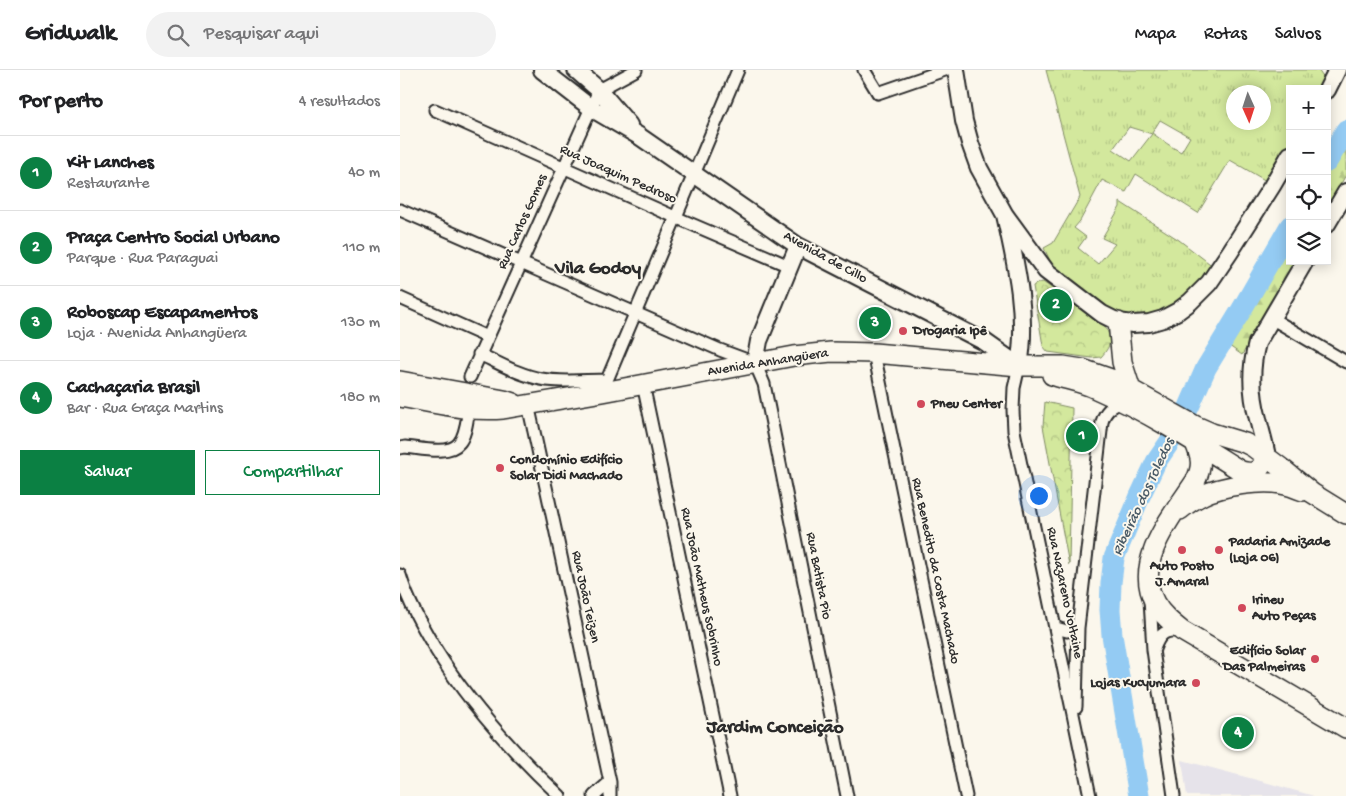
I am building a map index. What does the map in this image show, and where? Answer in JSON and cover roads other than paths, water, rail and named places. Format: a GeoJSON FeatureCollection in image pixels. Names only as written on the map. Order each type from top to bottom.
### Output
{"type":"FeatureCollection","features":[{"type":"Feature","properties":{"kind":"main road","name":"Avenida de Cillo"},"geometry":{"type":"LineString","coordinates":[[542,70],[591,108],[639,136],[798,246],[985,342],[1019,366]]}},
{"type":"Feature","properties":{"kind":"main road","name":"Avenida de Cillo"},"geometry":{"type":"LineString","coordinates":[[576,70],[599,90],[639,136]]}},
{"type":"Feature","properties":{"kind":"main road"},"geometry":{"type":"LineString","coordinates":[[956,70],[964,121],[970,143],[979,168],[1005,215],[1046,271],[1102,314],[1118,322],[1133,324],[1149,323],[1163,319],[1190,302],[1209,283],[1218,270],[1286,162]]}},
{"type":"Feature","properties":{"kind":"main road"},"geometry":{"type":"LineString","coordinates":[[1330,85],[1337,70]]}},
{"type":"Feature","properties":{"kind":"main road"},"geometry":{"type":"LineString","coordinates":[[1329,220],[1346,192]]}},
{"type":"Feature","properties":{"kind":"main road"},"geometry":{"type":"LineString","coordinates":[[1005,215],[1019,284],[1022,337],[1019,366],[1063,366],[1082,369],[1114,380],[1127,396],[1194,436],[1241,471],[1250,473],[1257,471],[1267,457],[1254,401],[1253,358],[1257,343],[1303,265]]}},
{"type":"Feature","properties":{"kind":"main road"},"geometry":{"type":"LineString","coordinates":[[755,363],[760,341],[798,246]]}},
{"type":"Feature","properties":{"kind":"main road"},"geometry":{"type":"LineString","coordinates":[[1019,284],[1030,273],[1046,271]]}},
{"type":"Feature","properties":{"kind":"main road"},"geometry":{"type":"LineString","coordinates":[[1118,322],[1127,396]]}},
{"type":"Feature","properties":{"kind":"main road","name":"Avenida Anhangüera"},"geometry":{"type":"LineString","coordinates":[[400,397],[469,409],[495,410],[605,386],[643,384],[794,356],[831,352],[874,353],[1019,366]]}},
{"type":"Feature","properties":{"kind":"main road","name":"Avenida Anhangüera"},"geometry":{"type":"LineString","coordinates":[[400,381],[524,405]]}},
{"type":"Feature","properties":{"kind":"main road"},"geometry":{"type":"LineString","coordinates":[[1194,436],[1212,433],[1254,447],[1312,493],[1346,514]]}},
{"type":"Feature","properties":{"kind":"main road"},"geometry":{"type":"LineString","coordinates":[[1194,436],[1201,463],[1200,471],[1160,535],[1148,570],[1149,588],[1155,604],[1166,618],[1182,631],[1346,728]]}},
{"type":"Feature","properties":{"kind":"main road"},"geometry":{"type":"LineString","coordinates":[[1173,515],[1205,494],[1235,486],[1280,484],[1312,493]]}},
{"type":"Feature","properties":{"kind":"street"},"geometry":{"type":"LineString","coordinates":[[599,90],[636,70]]}},
{"type":"Feature","properties":{"kind":"street"},"geometry":{"type":"LineString","coordinates":[[479,354],[540,379],[605,386],[738,70]]}},
{"type":"Feature","properties":{"kind":"street"},"geometry":{"type":"LineString","coordinates":[[864,70],[878,93],[945,70]]}},
{"type":"Feature","properties":{"kind":"street","name":"Rua Carlos Gomes"},"geometry":{"type":"LineString","coordinates":[[470,377],[599,90]]}},
{"type":"Feature","properties":{"kind":"street","name":"Rua Joaquim Pedroso"},"geometry":{"type":"LineString","coordinates":[[436,110],[789,266]]}},
{"type":"Feature","properties":{"kind":"street"},"geometry":{"type":"LineString","coordinates":[[400,210],[720,350],[755,363]]}},
{"type":"Feature","properties":{"kind":"street"},"geometry":{"type":"LineString","coordinates":[[400,298],[487,337]]}},
{"type":"Feature","properties":{"kind":"street"},"geometry":{"type":"LineString","coordinates":[[1271,318],[1346,362]]}},
{"type":"Feature","properties":{"kind":"street","name":"Rua Benedito da Costa Machado"},"geometry":{"type":"LineString","coordinates":[[874,353],[966,796]]}},
{"type":"Feature","properties":{"kind":"street","name":"Rua Batista Pio"},"geometry":{"type":"LineString","coordinates":[[755,363],[764,384],[847,796]]}},
{"type":"Feature","properties":{"kind":"street","name":"Rua Nazareno Voltaine"},"geometry":{"type":"LineString","coordinates":[[1019,366],[1014,388],[1014,430],[1090,796]]}},
{"type":"Feature","properties":{"kind":"street","name":"Rua João Matheus Sobrinho"},"geometry":{"type":"LineString","coordinates":[[643,384],[730,796]]}},
{"type":"Feature","properties":{"kind":"street"},"geometry":{"type":"LineString","coordinates":[[1075,726],[1078,628],[1102,422],[1104,414],[1108,409],[1127,396]]}},
{"type":"Feature","properties":{"kind":"street","name":"Rua João Teizen"},"geometry":{"type":"LineString","coordinates":[[524,405],[610,782],[610,796]]}},
{"type":"Feature","properties":{"kind":"street"},"geometry":{"type":"LineString","coordinates":[[400,448],[444,451],[452,449],[459,443],[464,433],[469,409]]}},
{"type":"Feature","properties":{"kind":"street"},"geometry":{"type":"LineString","coordinates":[[400,574],[404,588],[422,628],[451,674],[478,710],[506,742],[560,796]]}},
{"type":"Feature","properties":{"kind":"street"},"geometry":{"type":"LineString","coordinates":[[1149,588],[1153,650],[1174,796]]}},
{"type":"Feature","properties":{"kind":"street"},"geometry":{"type":"LineString","coordinates":[[1056,628],[1067,631],[1078,628]]}},
{"type":"Feature","properties":{"kind":"street"},"geometry":{"type":"LineString","coordinates":[[1153,650],[1162,634],[1170,630],[1182,631]]}},
{"type":"Feature","properties":{"kind":"street"},"geometry":{"type":"LineString","coordinates":[[594,796],[610,782]]}},
{"type":"Feature","properties":{"kind":"waterway","name":"Ribeirão dos Toledos"},"geometry":{"type":"LineString","coordinates":[[1331,155],[1346,130]]}},
{"type":"Feature","properties":{"kind":"waterway","name":"Ribeirão dos Toledos"},"geometry":{"type":"LineString","coordinates":[[1139,796],[1112,635],[1110,610],[1114,558],[1156,462],[1171,440],[1189,407],[1206,368],[1286,233]]}},
{"type":"Feature","properties":{"kind":"place","name":"Praça Centro Social Urbano"},"geometry":{"type":"Point","coordinates":[1056,305]}},
{"type":"Feature","properties":{"kind":"place","name":"Roboscap Escapamentos"},"geometry":{"type":"Point","coordinates":[875,323]}},
{"type":"Feature","properties":{"kind":"place","name":"Drogaria Ipê"},"geometry":{"type":"Point","coordinates":[903,331]}},
{"type":"Feature","properties":{"kind":"place","name":"Pneu Center"},"geometry":{"type":"Point","coordinates":[921,404]}},
{"type":"Feature","properties":{"kind":"place","name":"Kit Lanches"},"geometry":{"type":"Point","coordinates":[1082,436]}},
{"type":"Feature","properties":{"kind":"place","name":"Condomínio Edifício Solar Didi Machado"},"geometry":{"type":"Point","coordinates":[500,468]}},
{"type":"Feature","properties":{"kind":"place","name":"Auto Posto J.Amaral"},"geometry":{"type":"Point","coordinates":[1182,550]}},
{"type":"Feature","properties":{"kind":"place","name":"Padaria Amizade (Loja 06)"},"geometry":{"type":"Point","coordinates":[1219,550]}},
{"type":"Feature","properties":{"kind":"place","name":"Irineu Auto Peças"},"geometry":{"type":"Point","coordinates":[1242,608]}},
{"type":"Feature","properties":{"kind":"place","name":"Edifício Solar Das Palmeiras"},"geometry":{"type":"Point","coordinates":[1315,659]}},
{"type":"Feature","properties":{"kind":"place","name":"Lojas Kucyumara"},"geometry":{"type":"Point","coordinates":[1196,683]}},
{"type":"Feature","properties":{"kind":"place","name":"Cachaçaria Brasil"},"geometry":{"type":"Point","coordinates":[1238,733]}},
{"type":"Feature","properties":{"kind":"district","name":"Vila Godoy"},"geometry":{"type":"Point","coordinates":[598,269]}},
{"type":"Feature","properties":{"kind":"district","name":"Jardim Conceição"},"geometry":{"type":"Point","coordinates":[775,728]}}]}
